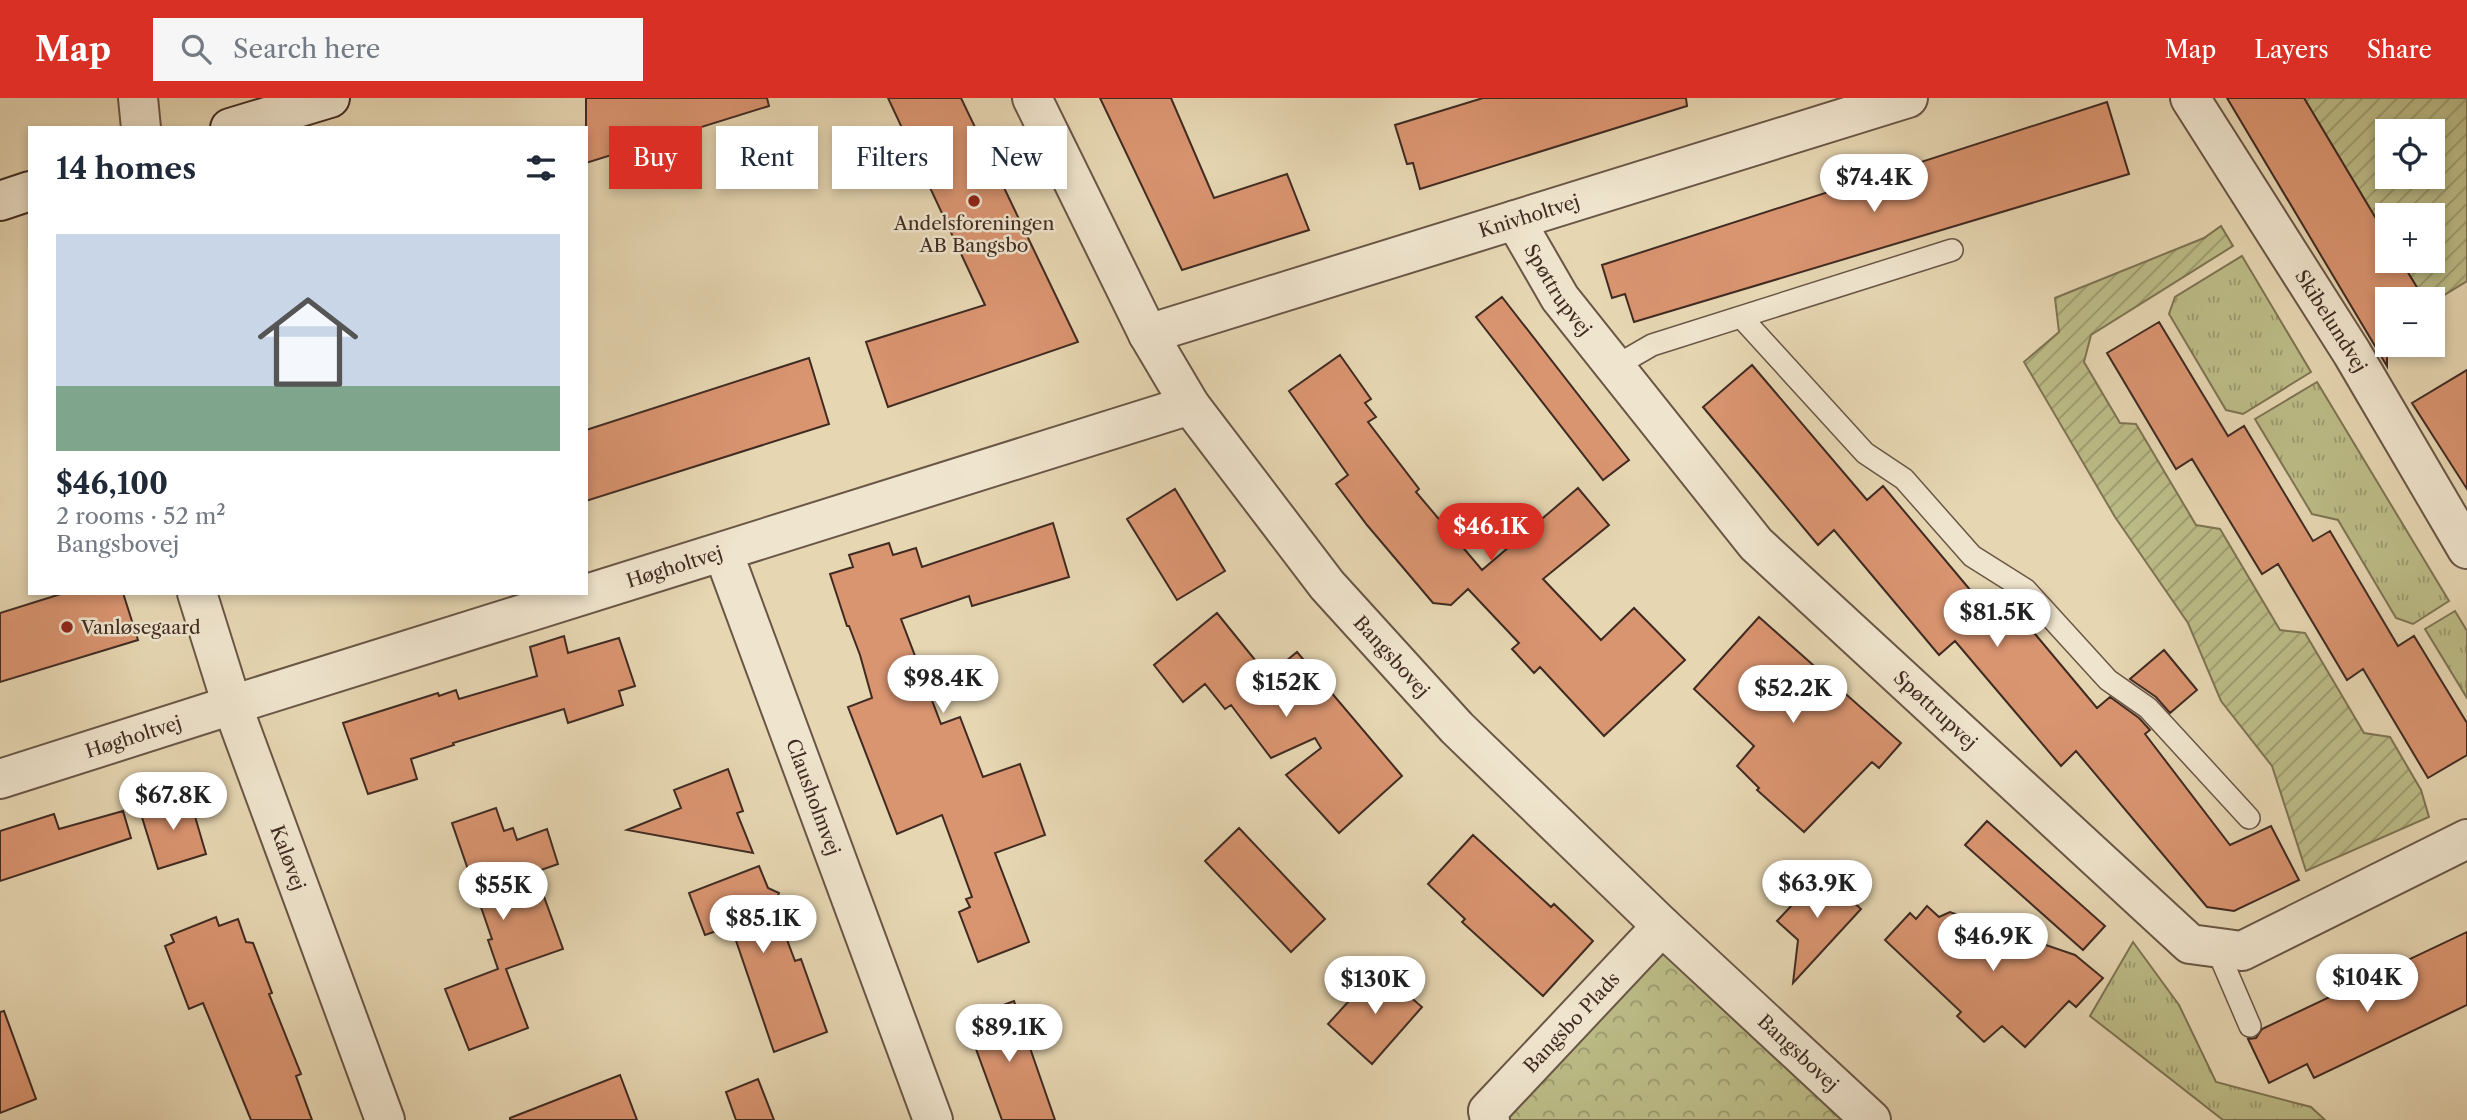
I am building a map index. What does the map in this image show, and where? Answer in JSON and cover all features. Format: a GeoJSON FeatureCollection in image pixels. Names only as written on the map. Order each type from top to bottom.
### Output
{"type":"FeatureCollection","features":[{"type":"Feature","properties":{"kind":"street"},"geometry":{"type":"LineString","coordinates":[[138,98],[141,126]]}},
{"type":"Feature","properties":{"kind":"street"},"geometry":{"type":"LineString","coordinates":[[237,126],[330,98]]}},
{"type":"Feature","properties":{"kind":"street","name":"Bangsbovej"},"geometry":{"type":"LineString","coordinates":[[1032,98],[1149,334],[1190,405],[1327,585],[1457,728],[1662,926],[1871,1120]]}},
{"type":"Feature","properties":{"kind":"street","name":"Knivholtvej"},"geometry":{"type":"LineString","coordinates":[[1149,334],[1908,98]]}},
{"type":"Feature","properties":{"kind":"street","name":"Skibelundvej"},"geometry":{"type":"LineString","coordinates":[[2190,98],[2352,353],[2467,549]]}},
{"type":"Feature","properties":{"kind":"street"},"geometry":{"type":"LineString","coordinates":[[0,201],[28,192]]}},
{"type":"Feature","properties":{"kind":"street","name":"Spøttrupvej"},"geometry":{"type":"LineString","coordinates":[[1516,219],[1560,298],[1756,544],[2190,944],[2242,951],[2467,839]]}},
{"type":"Feature","properties":{"kind":"street","name":"Høgholtvej"},"geometry":{"type":"LineString","coordinates":[[588,594],[1190,405]]}},
{"type":"Feature","properties":{"kind":"street","name":"Clausholmvej"},"geometry":{"type":"LineString","coordinates":[[723,552],[933,1120]]}},
{"type":"Feature","properties":{"kind":"street","name":"Kaløvej"},"geometry":{"type":"LineString","coordinates":[[198,595],[232,705],[385,1120]]}},
{"type":"Feature","properties":{"kind":"street","name":"Høgholtvej"},"geometry":{"type":"LineString","coordinates":[[0,779],[585,595]]}},
{"type":"Feature","properties":{"kind":"street","name":"Bangsbo Plads"},"geometry":{"type":"LineString","coordinates":[[1490,1120],[1488,1111],[1662,926]]}},
{"type":"Feature","properties":{"kind":"lane"},"geometry":{"type":"LineString","coordinates":[[1614,367],[1652,345],[1952,250]]}},
{"type":"Feature","properties":{"kind":"lane"},"geometry":{"type":"LineString","coordinates":[[1741,317],[1865,453],[1904,479],[1972,556],[2026,590],[2108,680],[2148,708],[2249,818]]}},
{"type":"Feature","properties":{"kind":"lane"},"geometry":{"type":"LineString","coordinates":[[2217,947],[2250,1026]]}},
{"type":"Feature","properties":{"kind":"green space"},"geometry":{"type":"Polygon","coordinates":[[[2304,98],[2467,98],[2467,281],[2445,295],[2445,287],[2417,287],[2408,273],[2445,273],[2445,203],[2375,203],[2375,217],[2304,98]]]}},
{"type":"Feature","properties":{"kind":"green space"},"geometry":{"type":"Polygon","coordinates":[[[2221,226],[2233,246],[2091,335],[2084,362],[2120,423],[2136,424],[2196,525],[2220,529],[2280,630],[2305,633],[2364,733],[2390,737],[2421,790],[2429,817],[2306,871],[2272,766],[2221,701],[2188,623],[2115,517],[2024,362],[2059,332],[2055,298],[2204,238],[2221,226]]]}},
{"type":"Feature","properties":{"kind":"green space"},"geometry":{"type":"Polygon","coordinates":[[[2242,256],[2311,372],[2243,414],[2226,410],[2169,314],[2175,297],[2242,256]]]}},
{"type":"Feature","properties":{"kind":"green space"},"geometry":{"type":"Polygon","coordinates":[[[2317,382],[2449,601],[2413,624],[2396,618],[2338,520],[2312,514],[2255,419],[2317,382]]]}},
{"type":"Feature","properties":{"kind":"green space"},"geometry":{"type":"Polygon","coordinates":[[[2455,611],[2467,631],[2467,698],[2425,629],[2455,611]]]}},
{"type":"Feature","properties":{"kind":"green space"},"geometry":{"type":"Polygon","coordinates":[[[1663,942],[1849,1120],[1502,1120],[1663,942]]]}},
{"type":"Feature","properties":{"kind":"green space"},"geometry":{"type":"Polygon","coordinates":[[[2133,942],[2179,1005],[2216,1082],[2311,1107],[2325,1120],[2223,1120],[2090,1016],[2133,942]]]}},
{"type":"Feature","properties":{"kind":"building"},"geometry":{"type":"Polygon","coordinates":[[[586,98],[767,98],[769,106],[702,127],[609,126],[609,156],[588,162],[586,98]]]}},
{"type":"Feature","properties":{"kind":"building","name":"Andelsforeningen AB Bangsbo"},"geometry":{"type":"Polygon","coordinates":[[[888,98],[961,98],[974,126],[967,126],[967,189],[1005,189],[1078,342],[888,407],[866,342],[985,305],[931,189],[953,189],[953,126],[901,126],[888,98]]]}},
{"type":"Feature","properties":{"kind":"building"},"geometry":{"type":"Polygon","coordinates":[[[1100,98],[1171,98],[1214,198],[1287,174],[1309,230],[1182,270],[1100,98]]]}},
{"type":"Feature","properties":{"kind":"building"},"geometry":{"type":"Polygon","coordinates":[[[1483,98],[1686,98],[1687,106],[1420,189],[1413,163],[1407,164],[1395,125],[1483,98]]]}},
{"type":"Feature","properties":{"kind":"building"},"geometry":{"type":"Polygon","coordinates":[[[2227,98],[2304,98],[2375,217],[2375,273],[2408,273],[2417,287],[2375,287],[2375,346],[2227,98]]]}},
{"type":"Feature","properties":{"kind":"building"},"geometry":{"type":"Polygon","coordinates":[[[2107,102],[2129,174],[1634,322],[1625,294],[1612,298],[1602,265],[2107,102]]]}},
{"type":"Feature","properties":{"kind":"building"},"geometry":{"type":"Polygon","coordinates":[[[1502,297],[1629,460],[1603,480],[1476,317],[1502,297]]]}},
{"type":"Feature","properties":{"kind":"building"},"geometry":{"type":"Polygon","coordinates":[[[2159,322],[2228,436],[2244,426],[2313,541],[2330,531],[2398,646],[2414,636],[2467,723],[2467,755],[2428,778],[2363,669],[2347,680],[2278,564],[2262,574],[2192,459],[2176,469],[2107,353],[2159,322]]]}},
{"type":"Feature","properties":{"kind":"building"},"geometry":{"type":"Polygon","coordinates":[[[1340,355],[1371,399],[1365,403],[1376,417],[1368,422],[1419,489],[1416,492],[1482,570],[1578,488],[1609,525],[1543,579],[1601,640],[1634,608],[1685,660],[1604,736],[1540,667],[1534,673],[1512,649],[1519,643],[1468,589],[1451,605],[1433,603],[1336,484],[1348,475],[1289,391],[1340,355]]]}},
{"type":"Feature","properties":{"kind":"building"},"geometry":{"type":"Polygon","coordinates":[[[809,358],[829,424],[588,500],[588,429],[809,358]]]}},
{"type":"Feature","properties":{"kind":"building"},"geometry":{"type":"Polygon","coordinates":[[[1752,365],[1867,500],[1883,486],[1987,610],[2004,597],[2097,708],[2110,697],[2139,718],[2150,730],[2145,734],[2230,845],[2271,826],[2299,880],[2234,911],[2207,907],[2076,751],[2061,766],[1955,641],[1939,655],[1834,530],[1818,545],[1703,407],[1752,365]]]}},
{"type":"Feature","properties":{"kind":"building"},"geometry":{"type":"Polygon","coordinates":[[[2467,370],[2467,489],[2412,403],[2467,370]]]}},
{"type":"Feature","properties":{"kind":"building"},"geometry":{"type":"Polygon","coordinates":[[[1175,489],[1225,571],[1177,600],[1127,519],[1175,489]]]}},
{"type":"Feature","properties":{"kind":"building"},"geometry":{"type":"Polygon","coordinates":[[[1053,523],[1069,577],[972,606],[969,596],[901,619],[941,724],[960,717],[983,777],[1020,764],[1045,835],[995,853],[1029,942],[978,962],[959,912],[970,907],[966,899],[972,897],[942,815],[897,834],[848,707],[872,698],[860,655],[847,626],[830,574],[853,567],[849,555],[889,543],[893,555],[916,548],[922,567],[1053,523]]]}},
{"type":"Feature","properties":{"kind":"building","name":"Vanløsegaard"},"geometry":{"type":"Polygon","coordinates":[[[58,595],[124,595],[138,640],[0,682],[0,613],[58,595]]]}},
{"type":"Feature","properties":{"kind":"building"},"geometry":{"type":"Polygon","coordinates":[[[1217,613],[1268,676],[1297,652],[1402,776],[1339,833],[1286,775],[1321,748],[1315,738],[1271,758],[1231,705],[1225,709],[1205,684],[1183,702],[1154,665],[1217,613]]]}},
{"type":"Feature","properties":{"kind":"building"},"geometry":{"type":"Polygon","coordinates":[[[1759,617],[1901,743],[1879,768],[1872,762],[1804,832],[1757,790],[1759,788],[1737,766],[1754,746],[1694,689],[1759,617]]]}},
{"type":"Feature","properties":{"kind":"building"},"geometry":{"type":"Polygon","coordinates":[[[564,636],[568,653],[619,638],[635,686],[619,691],[623,705],[568,723],[564,709],[453,743],[454,745],[411,759],[417,779],[368,794],[343,723],[438,693],[439,696],[456,690],[459,699],[537,676],[530,647],[564,636]]]}},
{"type":"Feature","properties":{"kind":"building"},"geometry":{"type":"Polygon","coordinates":[[[2164,650],[2197,690],[2170,713],[2156,697],[2130,679],[2164,650]]]}},
{"type":"Feature","properties":{"kind":"building"},"geometry":{"type":"Polygon","coordinates":[[[728,769],[743,811],[737,813],[753,853],[627,830],[681,808],[674,790],[728,769]]]}},
{"type":"Feature","properties":{"kind":"building"},"geometry":{"type":"Polygon","coordinates":[[[189,796],[206,854],[158,869],[140,811],[189,796]]]}},
{"type":"Feature","properties":{"kind":"building"},"geometry":{"type":"Polygon","coordinates":[[[496,808],[504,831],[513,828],[517,840],[547,829],[558,864],[535,872],[563,949],[506,969],[528,1028],[469,1050],[445,989],[498,969],[488,940],[492,939],[452,823],[496,808]]]}},
{"type":"Feature","properties":{"kind":"building"},"geometry":{"type":"Polygon","coordinates":[[[123,811],[131,838],[0,881],[0,831],[54,814],[59,829],[123,811]]]}},
{"type":"Feature","properties":{"kind":"building"},"geometry":{"type":"Polygon","coordinates":[[[1987,821],[2105,926],[2083,950],[1965,845],[1987,821]]]}},
{"type":"Feature","properties":{"kind":"building"},"geometry":{"type":"Polygon","coordinates":[[[1239,828],[1325,919],[1291,952],[1205,861],[1239,828]]]}},
{"type":"Feature","properties":{"kind":"building"},"geometry":{"type":"Polygon","coordinates":[[[1473,835],[1551,907],[1554,904],[1593,941],[1543,996],[1462,922],[1465,919],[1428,884],[1473,835]]]}},
{"type":"Feature","properties":{"kind":"building"},"geometry":{"type":"Polygon","coordinates":[[[759,866],[768,888],[779,893],[774,905],[795,961],[801,959],[827,1032],[774,1052],[731,926],[705,935],[689,893],[759,866]]]}},
{"type":"Feature","properties":{"kind":"building"},"geometry":{"type":"Polygon","coordinates":[[[1822,873],[1861,909],[1793,983],[1798,940],[1777,921],[1822,873]]]}},
{"type":"Feature","properties":{"kind":"building"},"geometry":{"type":"Polygon","coordinates":[[[1927,906],[1939,917],[1950,912],[2075,955],[2103,978],[2076,1007],[2069,1001],[2025,1047],[2002,1026],[1984,1042],[1957,1016],[1961,1012],[1885,940],[1910,913],[1916,919],[1927,906]]]}},
{"type":"Feature","properties":{"kind":"building"},"geometry":{"type":"Polygon","coordinates":[[[216,917],[219,926],[238,919],[246,942],[253,943],[272,993],[269,994],[301,1074],[296,1076],[312,1120],[251,1120],[203,1003],[189,1009],[165,946],[174,942],[171,935],[216,917]]]}},
{"type":"Feature","properties":{"kind":"building"},"geometry":{"type":"Polygon","coordinates":[[[2467,932],[2467,1005],[2314,1078],[2307,1064],[2269,1083],[2248,1039],[2256,1038],[2262,1029],[2467,932]]]}},
{"type":"Feature","properties":{"kind":"building"},"geometry":{"type":"Polygon","coordinates":[[[1378,969],[1422,1007],[1372,1064],[1328,1024],[1378,969]]]}},
{"type":"Feature","properties":{"kind":"building"},"geometry":{"type":"Polygon","coordinates":[[[1014,1001],[1055,1120],[1002,1120],[965,1019],[1014,1001]]]}},
{"type":"Feature","properties":{"kind":"building"},"geometry":{"type":"Polygon","coordinates":[[[4,1011],[36,1099],[0,1113],[0,1012],[4,1011]]]}},
{"type":"Feature","properties":{"kind":"building"},"geometry":{"type":"Polygon","coordinates":[[[620,1075],[637,1120],[510,1120],[510,1118],[620,1075]]]}},
{"type":"Feature","properties":{"kind":"building"},"geometry":{"type":"Polygon","coordinates":[[[758,1079],[774,1120],[736,1120],[726,1092],[758,1079]]]}},
{"type":"Feature","properties":{"kind":"place","name":"Andelsforeningen AB Bangsbo"},"geometry":{"type":"Point","coordinates":[974,201]}},
{"type":"Feature","properties":{"kind":"place","name":"Vanløsegaard"},"geometry":{"type":"Point","coordinates":[67,627]}}]}
